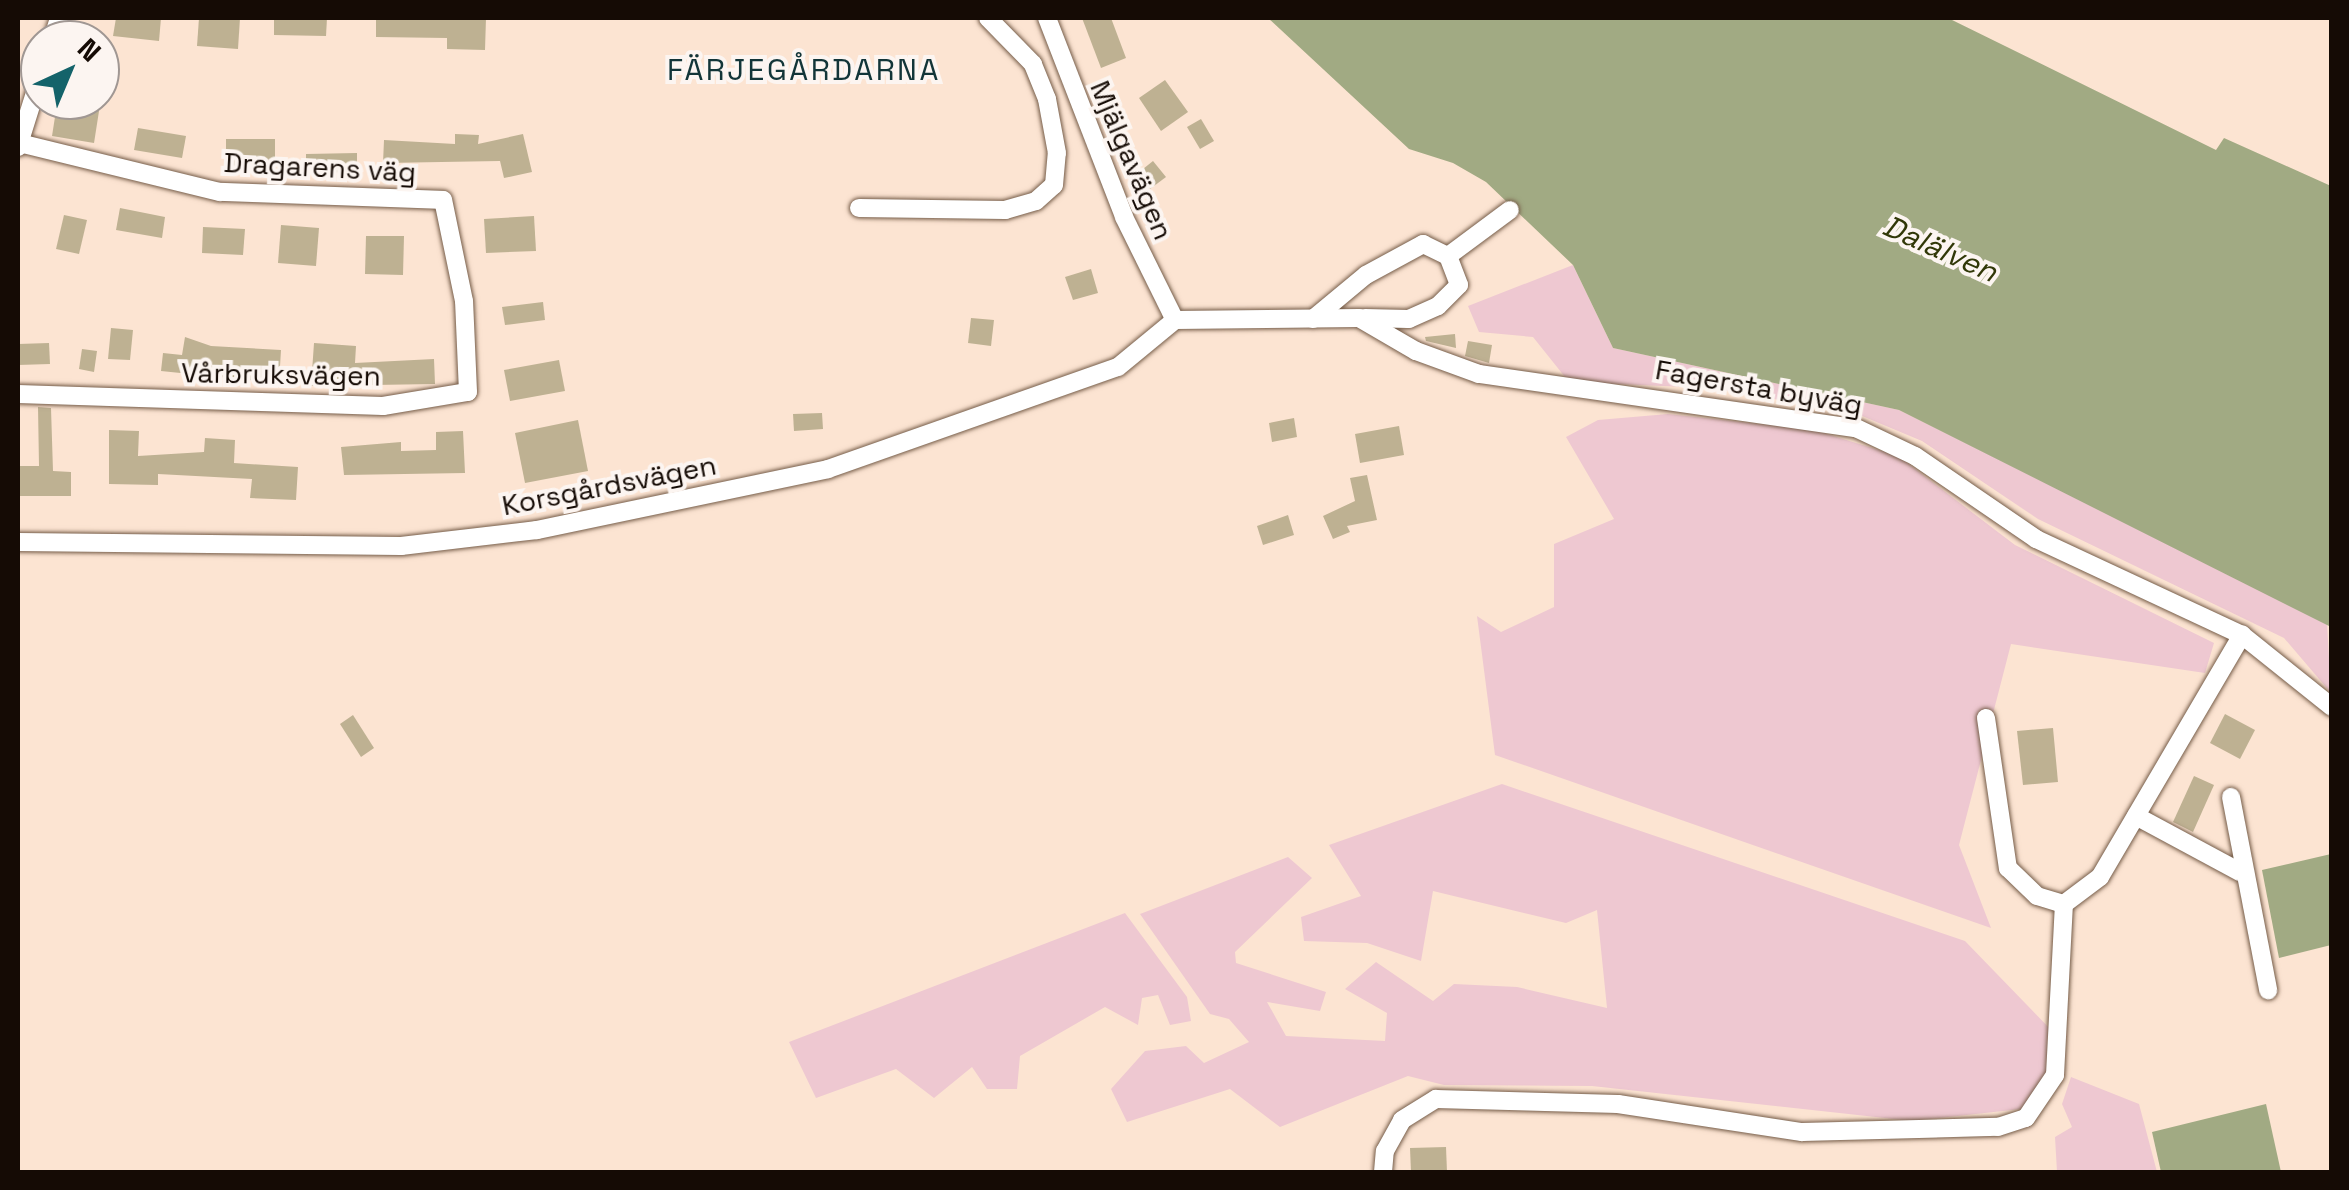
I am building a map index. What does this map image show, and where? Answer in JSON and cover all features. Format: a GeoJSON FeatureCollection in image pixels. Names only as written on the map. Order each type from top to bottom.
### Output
{"type":"FeatureCollection","features":[{"type":"Feature","properties":{"kind":"street"},"geometry":{"type":"LineString","coordinates":[[858,208],[1005,210],[1047,194],[1058,171],[1047,99],[1032,64],[988,18]]}},
{"type":"Feature","properties":{"kind":"street","name":"Mjälgavägen"},"geometry":{"type":"LineString","coordinates":[[1047,18],[1124,217],[1175,320]]}},
{"type":"Feature","properties":{"kind":"street"},"geometry":{"type":"LineString","coordinates":[[18,145],[26,120]]}},
{"type":"Feature","properties":{"kind":"street","name":"Dragarens väg"},"geometry":{"type":"LineString","coordinates":[[18,145],[220,192],[443,200]]}},
{"type":"Feature","properties":{"kind":"street","name":"Vårbruksvägen"},"geometry":{"type":"LineString","coordinates":[[18,394],[383,406],[468,392],[464,300],[443,200]]}},
{"type":"Feature","properties":{"kind":"street"},"geometry":{"type":"LineString","coordinates":[[1448,256],[1510,210]]}},
{"type":"Feature","properties":{"kind":"street"},"geometry":{"type":"LineString","coordinates":[[1175,320],[1409,319],[1438,306],[1458,284],[1448,256],[1423,244],[1366,274],[1313,319]]}},
{"type":"Feature","properties":{"kind":"street","name":"Fagersta byväg"},"geometry":{"type":"LineString","coordinates":[[1359,318],[1416,351],[1479,374],[1856,428],[1915,456],[2036,538],[2242,635],[2332,707]]}},
{"type":"Feature","properties":{"kind":"street","name":"Korsgårdsvägen"},"geometry":{"type":"LineString","coordinates":[[18,542],[401,546],[554,526],[828,468],[1118,367],[1175,320]]}},
{"type":"Feature","properties":{"kind":"street"},"geometry":{"type":"LineString","coordinates":[[2064,904],[2100,878],[2242,635]]}},
{"type":"Feature","properties":{"kind":"street"},"geometry":{"type":"LineString","coordinates":[[1986,718],[2008,868],[2037,896],[2064,904]]}},
{"type":"Feature","properties":{"kind":"street"},"geometry":{"type":"LineString","coordinates":[[2231,797],[2240,872],[2268,990]]}},
{"type":"Feature","properties":{"kind":"street"},"geometry":{"type":"LineString","coordinates":[[2136,816],[2240,872]]}},
{"type":"Feature","properties":{"kind":"street"},"geometry":{"type":"LineString","coordinates":[[1383,1172],[1385,1151],[1402,1120],[1436,1099],[1618,1104],[1802,1132],[1998,1127],[2026,1118],[2055,1074],[2064,904]]}},
{"type":"Feature","properties":{"kind":"shaded area"},"geometry":{"type":"Polygon","coordinates":[[[1573,265],[1613,348],[1899,410],[2327,623],[2331,693],[2284,638],[2038,519],[1922,441],[1855,413],[1710,388],[1569,382],[1533,337],[1479,332],[1468,306],[1573,265]]]}},
{"type":"Feature","properties":{"kind":"shaded area"},"geometry":{"type":"Polygon","coordinates":[[[1668,414],[1814,430],[1898,456],[2015,545],[2214,643],[2205,673],[2011,644],[1959,845],[1991,928],[1495,755],[1477,616],[1501,632],[1554,607],[1554,544],[1614,519],[1566,437],[1598,420],[1668,414]]]}},
{"type":"Feature","properties":{"kind":"shaded area"},"geometry":{"type":"Polygon","coordinates":[[[1502,784],[1965,941],[2056,1035],[2050,1080],[2030,1108],[1912,1121],[1592,1086],[1444,1085],[1408,1076],[1280,1127],[1230,1089],[1127,1122],[1111,1089],[1145,1051],[1186,1046],[1204,1063],[1249,1042],[1229,1019],[1210,1014],[1140,914],[1288,857],[1312,878],[1235,952],[1236,963],[1326,992],[1320,1011],[1267,1002],[1286,1036],[1385,1041],[1387,1013],[1345,989],[1376,962],[1433,1001],[1454,984],[1517,987],[1607,1008],[1597,910],[1566,923],[1433,891],[1421,961],[1367,943],[1304,941],[1301,917],[1361,896],[1329,845],[1502,784]]]}},
{"type":"Feature","properties":{"kind":"shaded area"},"geometry":{"type":"Polygon","coordinates":[[[1125,913],[1187,997],[1191,1021],[1170,1025],[1158,995],[1142,998],[1138,1025],[1105,1007],[1020,1056],[1017,1089],[987,1089],[972,1067],[934,1098],[896,1069],[816,1098],[789,1042],[1125,913]]]}},
{"type":"Feature","properties":{"kind":"shaded area"},"geometry":{"type":"Polygon","coordinates":[[[2071,1077],[2139,1104],[2157,1172],[2057,1172],[2055,1137],[2072,1127],[2062,1104],[2071,1077]]]}},
{"type":"Feature","properties":{"kind":"water","name":"Dalälven"},"geometry":{"type":"Polygon","coordinates":[[[1268,18],[1948,18],[2216,150],[2224,138],[2331,186],[2331,627],[1899,410],[1613,348],[1573,265],[1486,182],[1453,163],[1409,149],[1268,18]]]}},
{"type":"Feature","properties":{"kind":"water"},"geometry":{"type":"Polygon","coordinates":[[[2331,854],[2331,945],[2279,958],[2262,870],[2331,854]]]}},
{"type":"Feature","properties":{"kind":"water"},"geometry":{"type":"Polygon","coordinates":[[[2266,1104],[2281,1172],[2161,1172],[2152,1132],[2266,1104]]]}},
{"type":"Feature","properties":{"kind":"building"},"geometry":{"type":"Polygon","coordinates":[[[161,18],[159,41],[120,37],[120,20],[116,20],[161,18]]]}},
{"type":"Feature","properties":{"kind":"building"},"geometry":{"type":"Polygon","coordinates":[[[199,18],[240,18],[238,49],[197,46],[199,18]]]}},
{"type":"Feature","properties":{"kind":"building"},"geometry":{"type":"Polygon","coordinates":[[[274,18],[327,18],[326,36],[274,35],[274,18]]]}},
{"type":"Feature","properties":{"kind":"building"},"geometry":{"type":"Polygon","coordinates":[[[376,18],[486,18],[485,50],[447,49],[447,38],[376,37],[376,18]]]}},
{"type":"Feature","properties":{"kind":"building"},"geometry":{"type":"Polygon","coordinates":[[[1082,18],[1111,18],[1126,58],[1101,68],[1082,18]]]}},
{"type":"Feature","properties":{"kind":"building"},"geometry":{"type":"Polygon","coordinates":[[[1165,80],[1188,112],[1161,131],[1139,98],[1165,80]]]}},
{"type":"Feature","properties":{"kind":"building"},"geometry":{"type":"Polygon","coordinates":[[[1201,119],[1214,141],[1200,149],[1187,127],[1201,119]]]}},
{"type":"Feature","properties":{"kind":"building"},"geometry":{"type":"Polygon","coordinates":[[[54,120],[98,120],[94,143],[52,136],[54,120]]]}},
{"type":"Feature","properties":{"kind":"building"},"geometry":{"type":"Polygon","coordinates":[[[138,128],[186,136],[182,158],[134,150],[138,128]]]}},
{"type":"Feature","properties":{"kind":"building"},"geometry":{"type":"Polygon","coordinates":[[[455,134],[479,135],[478,144],[523,134],[532,172],[504,178],[500,161],[383,163],[384,140],[455,144],[455,134]]]}},
{"type":"Feature","properties":{"kind":"building"},"geometry":{"type":"Polygon","coordinates":[[[226,139],[275,139],[275,169],[226,169],[226,139]]]}},
{"type":"Feature","properties":{"kind":"building"},"geometry":{"type":"Polygon","coordinates":[[[357,153],[357,172],[306,173],[306,154],[357,153]]]}},
{"type":"Feature","properties":{"kind":"building"},"geometry":{"type":"Polygon","coordinates":[[[1153,161],[1166,177],[1150,189],[1138,173],[1153,161]]]}},
{"type":"Feature","properties":{"kind":"building"},"geometry":{"type":"Polygon","coordinates":[[[120,208],[165,217],[162,238],[116,230],[120,208]]]}},
{"type":"Feature","properties":{"kind":"building"},"geometry":{"type":"Polygon","coordinates":[[[64,215],[87,220],[79,254],[56,249],[64,215]]]}},
{"type":"Feature","properties":{"kind":"building"},"geometry":{"type":"Polygon","coordinates":[[[534,216],[536,251],[486,253],[484,219],[534,216]]]}},
{"type":"Feature","properties":{"kind":"building"},"geometry":{"type":"Polygon","coordinates":[[[281,225],[319,228],[316,266],[278,263],[281,225]]]}},
{"type":"Feature","properties":{"kind":"building"},"geometry":{"type":"Polygon","coordinates":[[[203,227],[245,229],[243,255],[202,253],[203,227]]]}},
{"type":"Feature","properties":{"kind":"building"},"geometry":{"type":"Polygon","coordinates":[[[366,236],[404,236],[403,275],[365,274],[366,236]]]}},
{"type":"Feature","properties":{"kind":"building"},"geometry":{"type":"Polygon","coordinates":[[[1091,269],[1098,293],[1073,300],[1065,277],[1091,269]]]}},
{"type":"Feature","properties":{"kind":"building"},"geometry":{"type":"Polygon","coordinates":[[[543,302],[545,320],[505,325],[502,307],[543,302]]]}},
{"type":"Feature","properties":{"kind":"building"},"geometry":{"type":"Polygon","coordinates":[[[971,318],[994,320],[991,346],[968,343],[971,318]]]}},
{"type":"Feature","properties":{"kind":"building"},"geometry":{"type":"Polygon","coordinates":[[[111,328],[133,330],[130,360],[108,359],[111,328]]]}},
{"type":"Feature","properties":{"kind":"building"},"geometry":{"type":"Polygon","coordinates":[[[1455,334],[1456,348],[1426,341],[1425,337],[1455,334]]]}},
{"type":"Feature","properties":{"kind":"building"},"geometry":{"type":"Polygon","coordinates":[[[185,337],[211,346],[281,350],[279,383],[161,371],[163,353],[182,355],[185,337]]]}},
{"type":"Feature","properties":{"kind":"building"},"geometry":{"type":"Polygon","coordinates":[[[1468,341],[1492,345],[1489,363],[1465,356],[1468,341]]]}},
{"type":"Feature","properties":{"kind":"building"},"geometry":{"type":"Polygon","coordinates":[[[49,343],[50,364],[18,365],[18,344],[49,343]]]}},
{"type":"Feature","properties":{"kind":"building"},"geometry":{"type":"Polygon","coordinates":[[[314,343],[356,346],[355,363],[434,359],[435,384],[311,386],[314,343]]]}},
{"type":"Feature","properties":{"kind":"building"},"geometry":{"type":"Polygon","coordinates":[[[82,349],[97,351],[94,372],[79,369],[82,349]]]}},
{"type":"Feature","properties":{"kind":"building"},"geometry":{"type":"Polygon","coordinates":[[[559,360],[565,391],[510,401],[504,370],[559,360]]]}},
{"type":"Feature","properties":{"kind":"building"},"geometry":{"type":"Polygon","coordinates":[[[38,407],[51,408],[53,471],[71,472],[71,496],[18,496],[18,466],[39,466],[38,407]]]}},
{"type":"Feature","properties":{"kind":"building"},"geometry":{"type":"Polygon","coordinates":[[[822,413],[823,429],[794,431],[793,414],[822,413]]]}},
{"type":"Feature","properties":{"kind":"building"},"geometry":{"type":"Polygon","coordinates":[[[1294,418],[1297,437],[1272,442],[1269,423],[1294,418]]]}},
{"type":"Feature","properties":{"kind":"building"},"geometry":{"type":"Polygon","coordinates":[[[578,420],[588,471],[525,483],[515,433],[578,420]]]}},
{"type":"Feature","properties":{"kind":"building"},"geometry":{"type":"Polygon","coordinates":[[[1399,426],[1404,455],[1360,463],[1355,434],[1399,426]]]}},
{"type":"Feature","properties":{"kind":"building"},"geometry":{"type":"Polygon","coordinates":[[[109,430],[139,431],[138,456],[204,452],[205,438],[235,440],[234,463],[298,467],[296,500],[250,498],[252,479],[158,474],[158,485],[109,484],[109,430]]]}},
{"type":"Feature","properties":{"kind":"building"},"geometry":{"type":"Polygon","coordinates":[[[463,431],[465,473],[344,475],[341,447],[401,442],[401,451],[436,450],[436,432],[463,431]]]}},
{"type":"Feature","properties":{"kind":"building"},"geometry":{"type":"Polygon","coordinates":[[[1367,475],[1377,520],[1347,526],[1350,532],[1333,539],[1323,516],[1355,501],[1350,478],[1367,475]]]}},
{"type":"Feature","properties":{"kind":"building"},"geometry":{"type":"Polygon","coordinates":[[[1288,515],[1294,535],[1263,545],[1257,526],[1288,515]]]}},
{"type":"Feature","properties":{"kind":"building"},"geometry":{"type":"Polygon","coordinates":[[[2225,714],[2255,730],[2240,759],[2210,743],[2225,714]]]}},
{"type":"Feature","properties":{"kind":"building"},"geometry":{"type":"Polygon","coordinates":[[[353,715],[374,748],[361,757],[340,724],[353,715]]]}},
{"type":"Feature","properties":{"kind":"building"},"geometry":{"type":"Polygon","coordinates":[[[2053,728],[2058,782],[2023,785],[2017,731],[2053,728]]]}},
{"type":"Feature","properties":{"kind":"building"},"geometry":{"type":"Polygon","coordinates":[[[2194,776],[2214,785],[2193,832],[2173,822],[2194,776]]]}},
{"type":"Feature","properties":{"kind":"building"},"geometry":{"type":"Polygon","coordinates":[[[1446,1147],[1447,1172],[1411,1172],[1410,1148],[1446,1147]]]}},
{"type":"Feature","properties":{"kind":"district","name":"FÄRJEGÅRDARNA"},"geometry":{"type":"Point","coordinates":[804,70]}}]}
